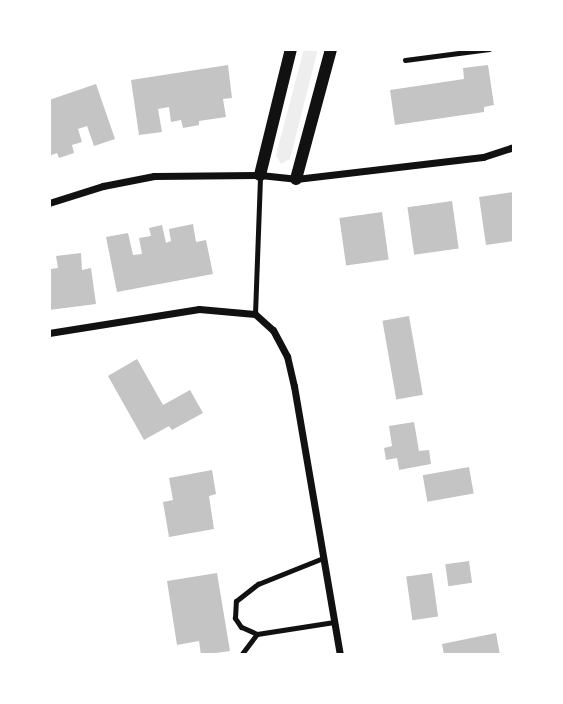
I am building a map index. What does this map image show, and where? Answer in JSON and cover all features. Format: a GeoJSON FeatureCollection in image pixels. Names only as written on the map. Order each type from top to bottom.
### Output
{"type":"FeatureCollection","features":[{"type":"Feature","properties":{"kind":"street"},"geometry":{"type":"LineString","coordinates":[[261,175],[291,49]]}},
{"type":"Feature","properties":{"kind":"street"},"geometry":{"type":"LineString","coordinates":[[296,178],[331,49]]}},
{"type":"Feature","properties":{"kind":"street"},"geometry":{"type":"LineString","coordinates":[[49,203],[103,186],[154,176],[261,175],[296,178],[483,157],[514,147]]}},
{"type":"Feature","properties":{"kind":"street"},"geometry":{"type":"LineString","coordinates":[[49,332],[199,309],[255,314],[273,330],[287,356],[340,655]]}},
{"type":"Feature","properties":{"kind":"lane"},"geometry":{"type":"LineString","coordinates":[[405,60],[489,49]]}},
{"type":"Feature","properties":{"kind":"lane"},"geometry":{"type":"LineString","coordinates":[[255,314],[261,175]]}},
{"type":"Feature","properties":{"kind":"lane"},"geometry":{"type":"LineString","coordinates":[[323,558],[258,584],[236,601],[234,618],[241,627],[257,634],[334,622]]}},
{"type":"Feature","properties":{"kind":"lane"},"geometry":{"type":"LineString","coordinates":[[242,655],[257,634]]}},
{"type":"Feature","properties":{"kind":"shaded area"},"geometry":{"type":"Polygon","coordinates":[[[304,49],[318,49],[290,159],[281,164],[276,155],[304,49]]]}},
{"type":"Feature","properties":{"kind":"building"},"geometry":{"type":"Polygon","coordinates":[[[228,65],[232,98],[223,99],[226,117],[199,121],[199,125],[183,128],[181,120],[171,122],[169,107],[158,109],[162,132],[139,135],[131,80],[228,65]]]}},
{"type":"Feature","properties":{"kind":"building"},"geometry":{"type":"Polygon","coordinates":[[[488,65],[494,105],[484,107],[484,112],[395,125],[390,90],[464,79],[463,68],[488,65]]]}},
{"type":"Feature","properties":{"kind":"building"},"geometry":{"type":"Polygon","coordinates":[[[96,84],[115,139],[94,146],[87,126],[78,129],[82,142],[72,145],[74,153],[59,158],[57,153],[49,156],[49,100],[96,84]]]}},
{"type":"Feature","properties":{"kind":"building"},"geometry":{"type":"Polygon","coordinates":[[[514,192],[514,241],[486,245],[479,197],[514,192]]]}},
{"type":"Feature","properties":{"kind":"building"},"geometry":{"type":"Polygon","coordinates":[[[452,201],[459,249],[414,255],[407,207],[452,201]]]}},
{"type":"Feature","properties":{"kind":"building"},"geometry":{"type":"Polygon","coordinates":[[[382,212],[389,260],[346,266],[339,218],[382,212]]]}},
{"type":"Feature","properties":{"kind":"building"},"geometry":{"type":"Polygon","coordinates":[[[193,224],[196,242],[206,240],[213,274],[117,292],[106,237],[128,233],[133,255],[142,254],[139,238],[151,236],[149,228],[162,225],[166,243],[171,241],[169,229],[193,224]]]}},
{"type":"Feature","properties":{"kind":"building"},"geometry":{"type":"Polygon","coordinates":[[[81,253],[82,270],[91,268],[96,304],[49,310],[49,262],[51,269],[58,268],[56,256],[81,253]]]}},
{"type":"Feature","properties":{"kind":"building"},"geometry":{"type":"Polygon","coordinates":[[[409,316],[423,395],[396,399],[382,321],[409,316]]]}},
{"type":"Feature","properties":{"kind":"building"},"geometry":{"type":"Polygon","coordinates":[[[137,359],[163,405],[190,390],[203,413],[172,430],[169,426],[144,440],[108,376],[137,359]]]}},
{"type":"Feature","properties":{"kind":"building"},"geometry":{"type":"Polygon","coordinates":[[[414,422],[419,451],[429,450],[431,464],[399,470],[397,458],[386,460],[384,448],[392,446],[389,426],[414,422]]]}},
{"type":"Feature","properties":{"kind":"building"},"geometry":{"type":"Polygon","coordinates":[[[469,467],[474,494],[427,502],[423,475],[469,467]]]}},
{"type":"Feature","properties":{"kind":"building"},"geometry":{"type":"Polygon","coordinates":[[[212,470],[216,494],[209,496],[214,529],[169,537],[163,502],[173,500],[169,478],[212,470]]]}},
{"type":"Feature","properties":{"kind":"building"},"geometry":{"type":"Polygon","coordinates":[[[469,561],[472,583],[448,586],[445,564],[469,561]]]}},
{"type":"Feature","properties":{"kind":"building"},"geometry":{"type":"Polygon","coordinates":[[[217,573],[230,651],[201,655],[199,641],[177,645],[167,581],[217,573]]]}},
{"type":"Feature","properties":{"kind":"building"},"geometry":{"type":"Polygon","coordinates":[[[432,573],[438,617],[412,620],[406,577],[432,573]]]}},
{"type":"Feature","properties":{"kind":"building"},"geometry":{"type":"Polygon","coordinates":[[[496,633],[500,655],[444,655],[442,644],[496,633]]]}}]}
